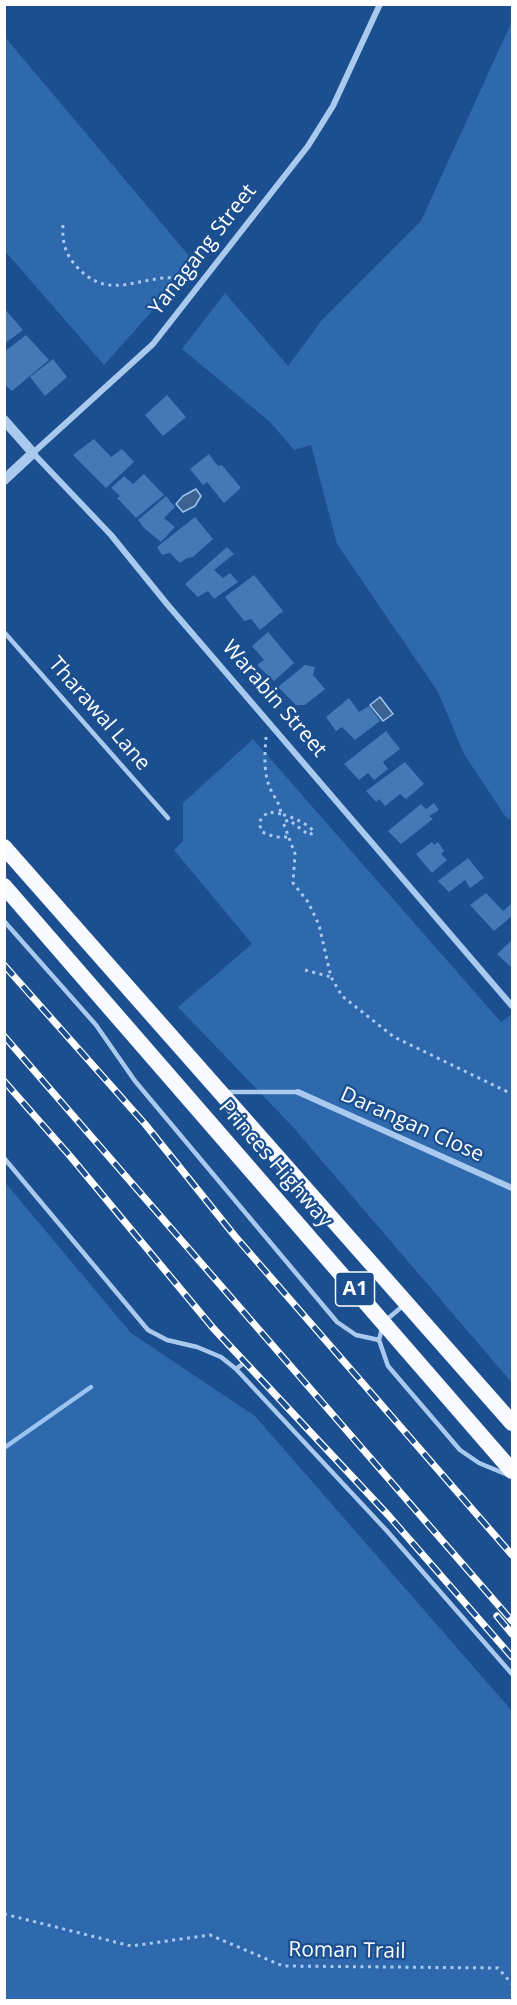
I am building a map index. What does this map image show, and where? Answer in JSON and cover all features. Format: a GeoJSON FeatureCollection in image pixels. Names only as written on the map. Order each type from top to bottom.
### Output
{"type":"FeatureCollection","features":[{"type":"Feature","properties":{"kind":"highway","name":"Princes Highway"},"geometry":{"type":"LineString","coordinates":[[4,847],[218,1092],[513,1423]]}},
{"type":"Feature","properties":{"kind":"highway","name":"Princes Highway"},"geometry":{"type":"LineString","coordinates":[[4,886],[513,1471]]}},
{"type":"Feature","properties":{"kind":"street","name":"Yanagang Street"},"geometry":{"type":"LineString","coordinates":[[4,480],[153,344],[204,280],[322,127],[380,4]]}},
{"type":"Feature","properties":{"kind":"street","name":"Warabin Street"},"geometry":{"type":"LineString","coordinates":[[4,420],[117,542],[167,604],[513,1006]]}},
{"type":"Feature","properties":{"kind":"street","name":"Darangan Close"},"geometry":{"type":"LineString","coordinates":[[298,1092],[513,1188]]}},
{"type":"Feature","properties":{"kind":"lane","name":"Tharawal Lane"},"geometry":{"type":"LineString","coordinates":[[4,632],[168,818]]}},
{"type":"Feature","properties":{"kind":"lane"},"geometry":{"type":"LineString","coordinates":[[4,921],[96,1025],[135,1081],[337,1322],[356,1335],[379,1340]]}},
{"type":"Feature","properties":{"kind":"lane"},"geometry":{"type":"LineString","coordinates":[[218,1092],[298,1092]]}},
{"type":"Feature","properties":{"kind":"lane"},"geometry":{"type":"LineString","coordinates":[[4,1158],[148,1330],[167,1340],[197,1347],[236,1369],[387,1531],[513,1674]]}},
{"type":"Feature","properties":{"kind":"lane"},"geometry":{"type":"LineString","coordinates":[[406,1304],[384,1322],[379,1340],[388,1366],[460,1450],[479,1463],[513,1477]]}},
{"type":"Feature","properties":{"kind":"lane"},"geometry":{"type":"LineString","coordinates":[[236,1369],[244,1363]]}},
{"type":"Feature","properties":{"kind":"path"},"geometry":{"type":"LineString","coordinates":[[63,225],[62,240],[72,262],[84,274],[105,286],[127,285],[165,278],[204,280]]}},
{"type":"Feature","properties":{"kind":"path"},"geometry":{"type":"LineString","coordinates":[[268,721],[264,759],[270,788],[279,802],[281,814]]}},
{"type":"Feature","properties":{"kind":"path"},"geometry":{"type":"LineString","coordinates":[[289,837],[275,837],[262,832],[259,823],[262,817],[269,812],[281,814],[311,828],[314,832],[309,835],[289,820],[283,822],[289,837],[295,854],[293,883],[308,902],[319,925],[331,977],[342,996],[394,1037],[513,1094]]}},
{"type":"Feature","properties":{"kind":"path"},"geometry":{"type":"LineString","coordinates":[[305,970],[331,977]]}},
{"type":"Feature","properties":{"kind":"path","name":"Roman Trail"},"geometry":{"type":"LineString","coordinates":[[4,1914],[131,1946],[210,1935],[283,1966],[498,1968],[513,1984]]}},
{"type":"Feature","properties":{"kind":"shaded area"},"geometry":{"type":"Polygon","coordinates":[[[512,21],[512,821],[505,816],[464,754],[438,692],[337,544],[311,445],[294,450],[270,422],[182,349],[225,293],[288,366],[322,320],[421,221],[512,21]]]}},
{"type":"Feature","properties":{"kind":"shaded area"},"geometry":{"type":"Polygon","coordinates":[[[5,37],[195,263],[104,365],[5,251],[5,37]]]}},
{"type":"Feature","properties":{"kind":"shaded area"},"geometry":{"type":"Polygon","coordinates":[[[196,489],[201,496],[195,506],[183,512],[176,504],[183,496],[196,489]]]}},
{"type":"Feature","properties":{"kind":"shaded area"},"geometry":{"type":"Polygon","coordinates":[[[380,697],[393,714],[383,721],[370,705],[380,697]]]}},
{"type":"Feature","properties":{"kind":"shaded area"},"geometry":{"type":"Polygon","coordinates":[[[253,739],[501,1022],[512,1014],[512,1383],[293,1127],[178,1007],[252,944],[174,850],[183,841],[183,803],[253,739]]]}},
{"type":"Feature","properties":{"kind":"shaded area"},"geometry":{"type":"Polygon","coordinates":[[[4,1181],[131,1333],[255,1416],[512,1711],[512,2000],[5,2000],[4,1181]]]}},
{"type":"Feature","properties":{"kind":"building"},"geometry":{"type":"Polygon","coordinates":[[[4,308],[23,330],[4,344],[4,308]]]}},
{"type":"Feature","properties":{"kind":"building"},"geometry":{"type":"Polygon","coordinates":[[[26,335],[49,360],[12,391],[4,384],[4,352],[26,335]]]}},
{"type":"Feature","properties":{"kind":"building"},"geometry":{"type":"Polygon","coordinates":[[[53,359],[67,377],[45,396],[30,377],[53,359]]]}},
{"type":"Feature","properties":{"kind":"building"},"geometry":{"type":"Polygon","coordinates":[[[167,395],[186,417],[163,436],[145,415],[167,395]]]}},
{"type":"Feature","properties":{"kind":"building"},"geometry":{"type":"Polygon","coordinates":[[[94,439],[111,457],[122,449],[134,462],[106,488],[73,455],[94,439]]]}},
{"type":"Feature","properties":{"kind":"building"},"geometry":{"type":"Polygon","coordinates":[[[209,454],[218,466],[222,465],[241,488],[224,503],[207,482],[203,485],[190,469],[209,454]]]}},
{"type":"Feature","properties":{"kind":"building"},"geometry":{"type":"Polygon","coordinates":[[[144,474],[164,495],[136,518],[111,488],[124,476],[133,484],[144,474]]]}},
{"type":"Feature","properties":{"kind":"building"},"geometry":{"type":"Polygon","coordinates":[[[166,496],[175,507],[164,518],[175,527],[161,542],[138,520],[166,496]]]}},
{"type":"Feature","properties":{"kind":"building"},"geometry":{"type":"Polygon","coordinates":[[[195,517],[213,539],[193,557],[180,563],[170,553],[162,555],[157,547],[195,517]]]}},
{"type":"Feature","properties":{"kind":"building"},"geometry":{"type":"Polygon","coordinates":[[[227,547],[234,554],[214,570],[223,578],[230,573],[238,582],[214,599],[208,591],[198,597],[185,584],[227,547]]]}},
{"type":"Feature","properties":{"kind":"building"},"geometry":{"type":"Polygon","coordinates":[[[254,575],[283,611],[260,630],[251,619],[244,621],[225,597],[254,575]]]}},
{"type":"Feature","properties":{"kind":"building"},"geometry":{"type":"Polygon","coordinates":[[[268,632],[294,663],[274,681],[257,665],[264,660],[252,646],[268,632]]]}},
{"type":"Feature","properties":{"kind":"building"},"geometry":{"type":"Polygon","coordinates":[[[305,665],[315,667],[313,675],[325,689],[305,705],[296,705],[278,687],[305,665]]]}},
{"type":"Feature","properties":{"kind":"building"},"geometry":{"type":"Polygon","coordinates":[[[349,698],[359,712],[369,706],[380,721],[355,740],[342,727],[336,731],[326,717],[349,698]]]}},
{"type":"Feature","properties":{"kind":"building"},"geometry":{"type":"Polygon","coordinates":[[[386,731],[400,749],[383,762],[388,769],[374,780],[368,773],[359,780],[344,764],[386,731]]]}},
{"type":"Feature","properties":{"kind":"building"},"geometry":{"type":"Polygon","coordinates":[[[405,762],[424,784],[406,799],[400,794],[385,806],[379,799],[376,802],[366,791],[405,762]]]}},
{"type":"Feature","properties":{"kind":"building"},"geometry":{"type":"Polygon","coordinates":[[[434,803],[439,810],[429,816],[433,819],[401,844],[388,831],[421,804],[426,809],[434,803]]]}},
{"type":"Feature","properties":{"kind":"building"},"geometry":{"type":"Polygon","coordinates":[[[432,842],[434,845],[438,842],[444,851],[441,854],[447,860],[432,873],[416,854],[432,842]]]}},
{"type":"Feature","properties":{"kind":"building"},"geometry":{"type":"Polygon","coordinates":[[[468,858],[484,878],[470,888],[465,880],[449,892],[438,881],[468,858]]]}},
{"type":"Feature","properties":{"kind":"building"},"geometry":{"type":"Polygon","coordinates":[[[486,893],[503,911],[512,905],[512,916],[494,931],[470,905],[486,893]]]}},
{"type":"Feature","properties":{"kind":"building"},"geometry":{"type":"Polygon","coordinates":[[[512,940],[512,968],[497,954],[512,940]]]}},
{"type":"Feature","properties":{"kind":"waterway"},"geometry":{"type":"LineString","coordinates":[[4,1448],[91,1387]]}},
{"type":"Feature","properties":{"kind":"railway"},"geometry":{"type":"LineString","coordinates":[[4,965],[145,1124],[234,1235],[512,1555]]}},
{"type":"Feature","properties":{"kind":"railway"},"geometry":{"type":"LineString","coordinates":[[4,1036],[512,1621]]}},
{"type":"Feature","properties":{"kind":"railway"},"geometry":{"type":"LineString","coordinates":[[4,1081],[70,1156],[213,1328],[389,1516],[512,1657]]}},
{"type":"Feature","properties":{"kind":"railway"},"geometry":{"type":"LineString","coordinates":[[497,1616],[512,1634]]}}]}
